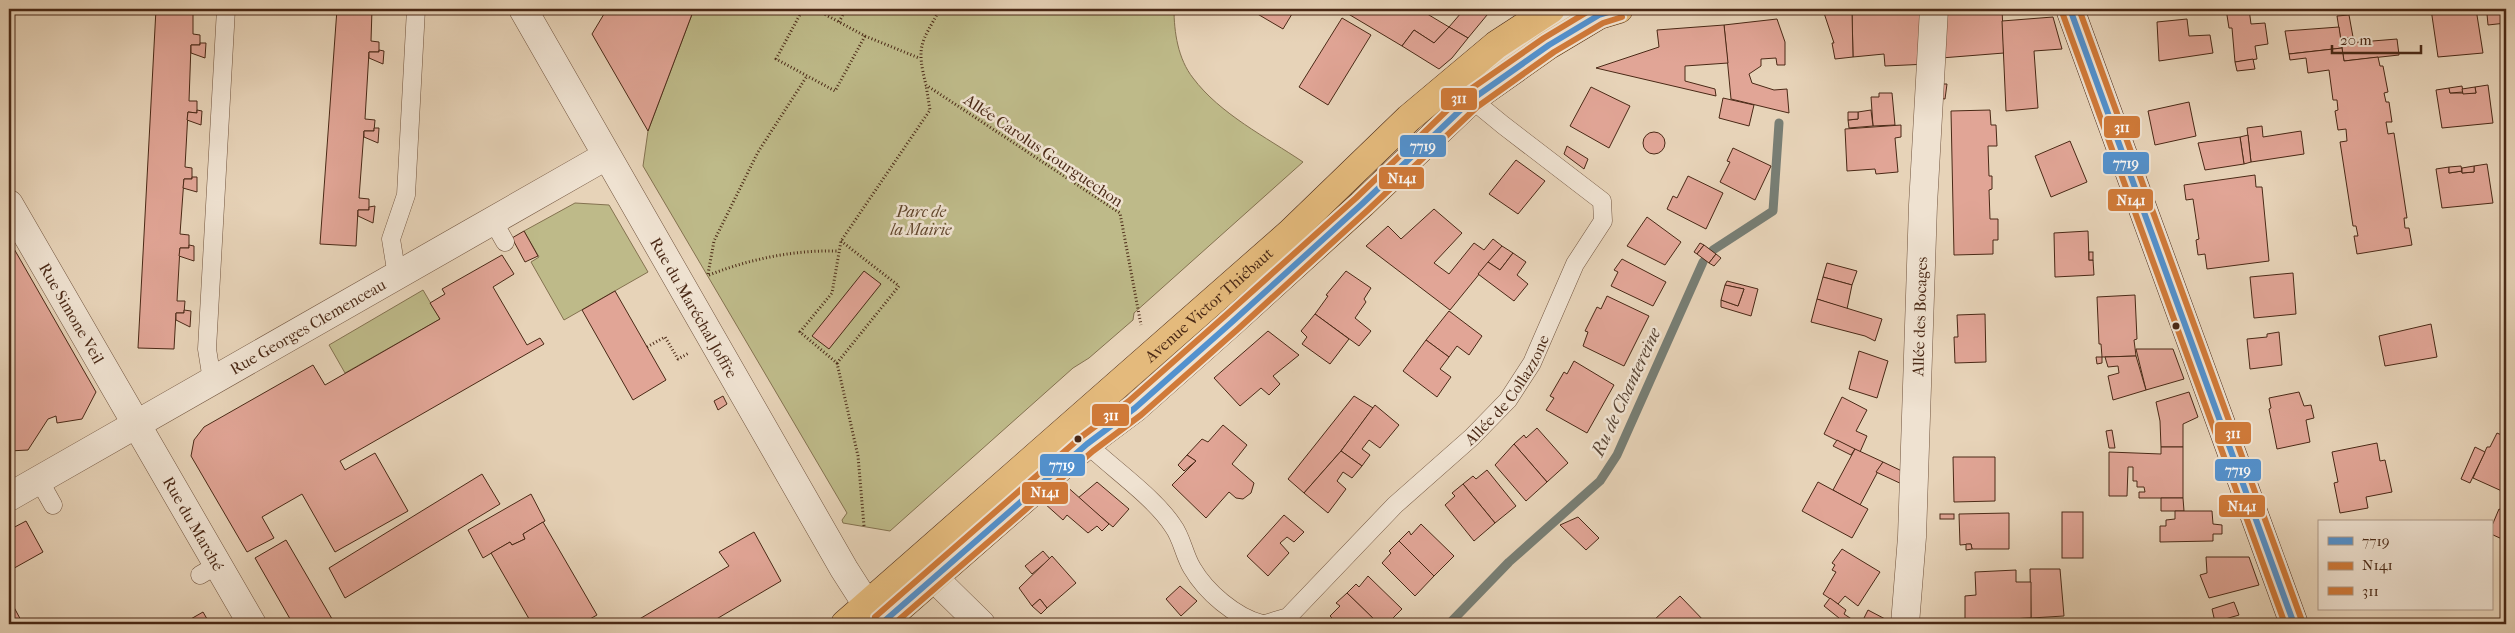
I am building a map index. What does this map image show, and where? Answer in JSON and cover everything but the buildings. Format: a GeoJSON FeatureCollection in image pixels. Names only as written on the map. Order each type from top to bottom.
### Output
{"type":"FeatureCollection","features":[{"type":"Feature","properties":{"kind":"main road","name":"Avenue Victor Thiébaut"},"geometry":{"type":"LineString","coordinates":[[874,615],[935,579],[1087,444],[1135,408],[1232,322],[1362,204],[1468,92],[1496,45],[1551,9]]}},
{"type":"Feature","properties":{"kind":"main road","name":"Avenue Victor Thiébaut"},"geometry":{"type":"LineString","coordinates":[[874,615],[959,526],[1290,232],[1409,118],[1468,92],[1599,15],[1619,9]]}},
{"type":"Feature","properties":{"kind":"main road"},"geometry":{"type":"LineString","coordinates":[[845,624],[874,615]]}},
{"type":"Feature","properties":{"kind":"street","name":"Rue du Maréchal Joffre"},"geometry":{"type":"LineString","coordinates":[[523,9],[844,570],[874,615]]}},
{"type":"Feature","properties":{"kind":"street"},"geometry":{"type":"LineString","coordinates":[[1468,92],[1480,75],[1525,40],[1583,9]]}},
{"type":"Feature","properties":{"kind":"street","name":"Allée des Bocages"},"geometry":{"type":"LineString","coordinates":[[1905,624],[1912,536],[1921,260],[1934,9]]}},
{"type":"Feature","properties":{"kind":"street"},"geometry":{"type":"LineString","coordinates":[[2070,9],[2294,624]]}},
{"type":"Feature","properties":{"kind":"street","name":"Rue Georges Clemenceau"},"geometry":{"type":"LineString","coordinates":[[9,498],[134,424],[397,276],[499,232],[606,156]]}},
{"type":"Feature","properties":{"kind":"street","name":"Rue Simone Veil"},"geometry":{"type":"LineString","coordinates":[[9,204],[134,424]]}},
{"type":"Feature","properties":{"kind":"street"},"geometry":{"type":"LineString","coordinates":[[1087,444],[1089,426],[1112,406],[1114,390]]}},
{"type":"Feature","properties":{"kind":"street","name":"Rue du Marché"},"geometry":{"type":"LineString","coordinates":[[134,424],[208,570],[252,624]]}},
{"type":"Feature","properties":{"kind":"street"},"geometry":{"type":"LineString","coordinates":[[959,526],[956,542],[937,558],[935,579],[981,624]]}},
{"type":"Feature","properties":{"kind":"lane"},"geometry":{"type":"LineString","coordinates":[[212,380],[207,349],[226,9]]}},
{"type":"Feature","properties":{"kind":"lane"},"geometry":{"type":"LineString","coordinates":[[397,276],[391,239],[406,195],[416,9]]}},
{"type":"Feature","properties":{"kind":"lane","name":"Allée de Collazzone"},"geometry":{"type":"LineString","coordinates":[[1087,444],[1155,505],[1174,526],[1192,568],[1205,585],[1240,616],[1264,624],[1288,617],[1395,505],[1472,437],[1508,400],[1532,363],[1575,264],[1603,221],[1602,201],[1502,125],[1468,92]]}},
{"type":"Feature","properties":{"kind":"lane"},"geometry":{"type":"LineString","coordinates":[[39,480],[53,505]]}},
{"type":"Feature","properties":{"kind":"path"},"geometry":{"type":"LineString","coordinates":[[804,9],[776,59],[834,91],[865,36]]}},
{"type":"Feature","properties":{"kind":"path"},"geometry":{"type":"LineString","coordinates":[[814,9],[865,36],[919,58]]}},
{"type":"Feature","properties":{"kind":"path"},"geometry":{"type":"LineString","coordinates":[[839,22],[846,9]]}},
{"type":"Feature","properties":{"kind":"path"},"geometry":{"type":"LineString","coordinates":[[864,526],[858,456],[837,363],[800,332],[832,293],[841,241],[930,110],[919,58],[922,43],[940,9]]}},
{"type":"Feature","properties":{"kind":"path"},"geometry":{"type":"LineString","coordinates":[[807,76],[758,152],[714,241],[708,275],[742,262],[812,251],[838,251]]}},
{"type":"Feature","properties":{"kind":"path","name":"Allée Carolus Gourguechon"},"geometry":{"type":"LineString","coordinates":[[926,85],[1120,213],[1142,330]]}},
{"type":"Feature","properties":{"kind":"path"},"geometry":{"type":"LineString","coordinates":[[837,363],[899,286],[841,241]]}},
{"type":"Feature","properties":{"kind":"path"},"geometry":{"type":"LineString","coordinates":[[647,347],[665,337],[678,359],[712,340]]}},
{"type":"Feature","properties":{"kind":"green space","name":"Parc de la Mairie"},"geometry":{"type":"Polygon","coordinates":[[[694,9],[1174,9],[1180,54],[1193,78],[1216,103],[1230,114],[1303,162],[1134,313],[1133,320],[1089,358],[1073,368],[890,531],[843,523],[842,520],[847,513],[643,166],[648,131],[694,9]]]}},
{"type":"Feature","properties":{"kind":"green space"},"geometry":{"type":"Polygon","coordinates":[[[575,203],[609,205],[648,272],[564,320],[531,262],[539,257],[524,231],[575,203]]]}},
{"type":"Feature","properties":{"kind":"green space"},"geometry":{"type":"Polygon","coordinates":[[[423,290],[440,319],[345,373],[329,345],[423,290]]]}},
{"type":"Feature","properties":{"kind":"waterway","name":"Ru de Chantereine"},"geometry":{"type":"LineString","coordinates":[[1713,250],[1773,211],[1779,123]]}},
{"type":"Feature","properties":{"kind":"waterway","name":"Ru de Chantereine"},"geometry":{"type":"LineString","coordinates":[[1449,624],[1509,562],[1600,481],[1617,455],[1703,262]]}},
{"type":"Feature","properties":{"kind":"transit line","name":"311"},"geometry":{"type":"LineString","coordinates":[[875,617],[1081,437],[1129,401],[1226,315],[1356,198],[1465,93],[1544,38],[1592,9]]}},
{"type":"Feature","properties":{"kind":"transit line","name":"7719"},"geometry":{"type":"LineString","coordinates":[[881,624],[1087,444],[1135,408],[1232,322],[1362,204],[1471,100],[1549,45],[1599,15],[1619,9]]}},
{"type":"Feature","properties":{"kind":"transit line","name":"7719"},"geometry":{"type":"LineString","coordinates":[[2070,9],[2294,624]]}},
{"type":"Feature","properties":{"kind":"transit line","name":"311"},"geometry":{"type":"LineString","coordinates":[[2079,9],[2302,621]]}},
{"type":"Feature","properties":{"kind":"transit line","name":"N141"},"geometry":{"type":"LineString","coordinates":[[2062,12],[2285,624]]}},
{"type":"Feature","properties":{"kind":"transit line","name":"N141"},"geometry":{"type":"LineString","coordinates":[[894,624],[1093,451],[1141,415],[1238,329],[1477,107],[1554,52],[1603,23],[1622,17]]}}]}
